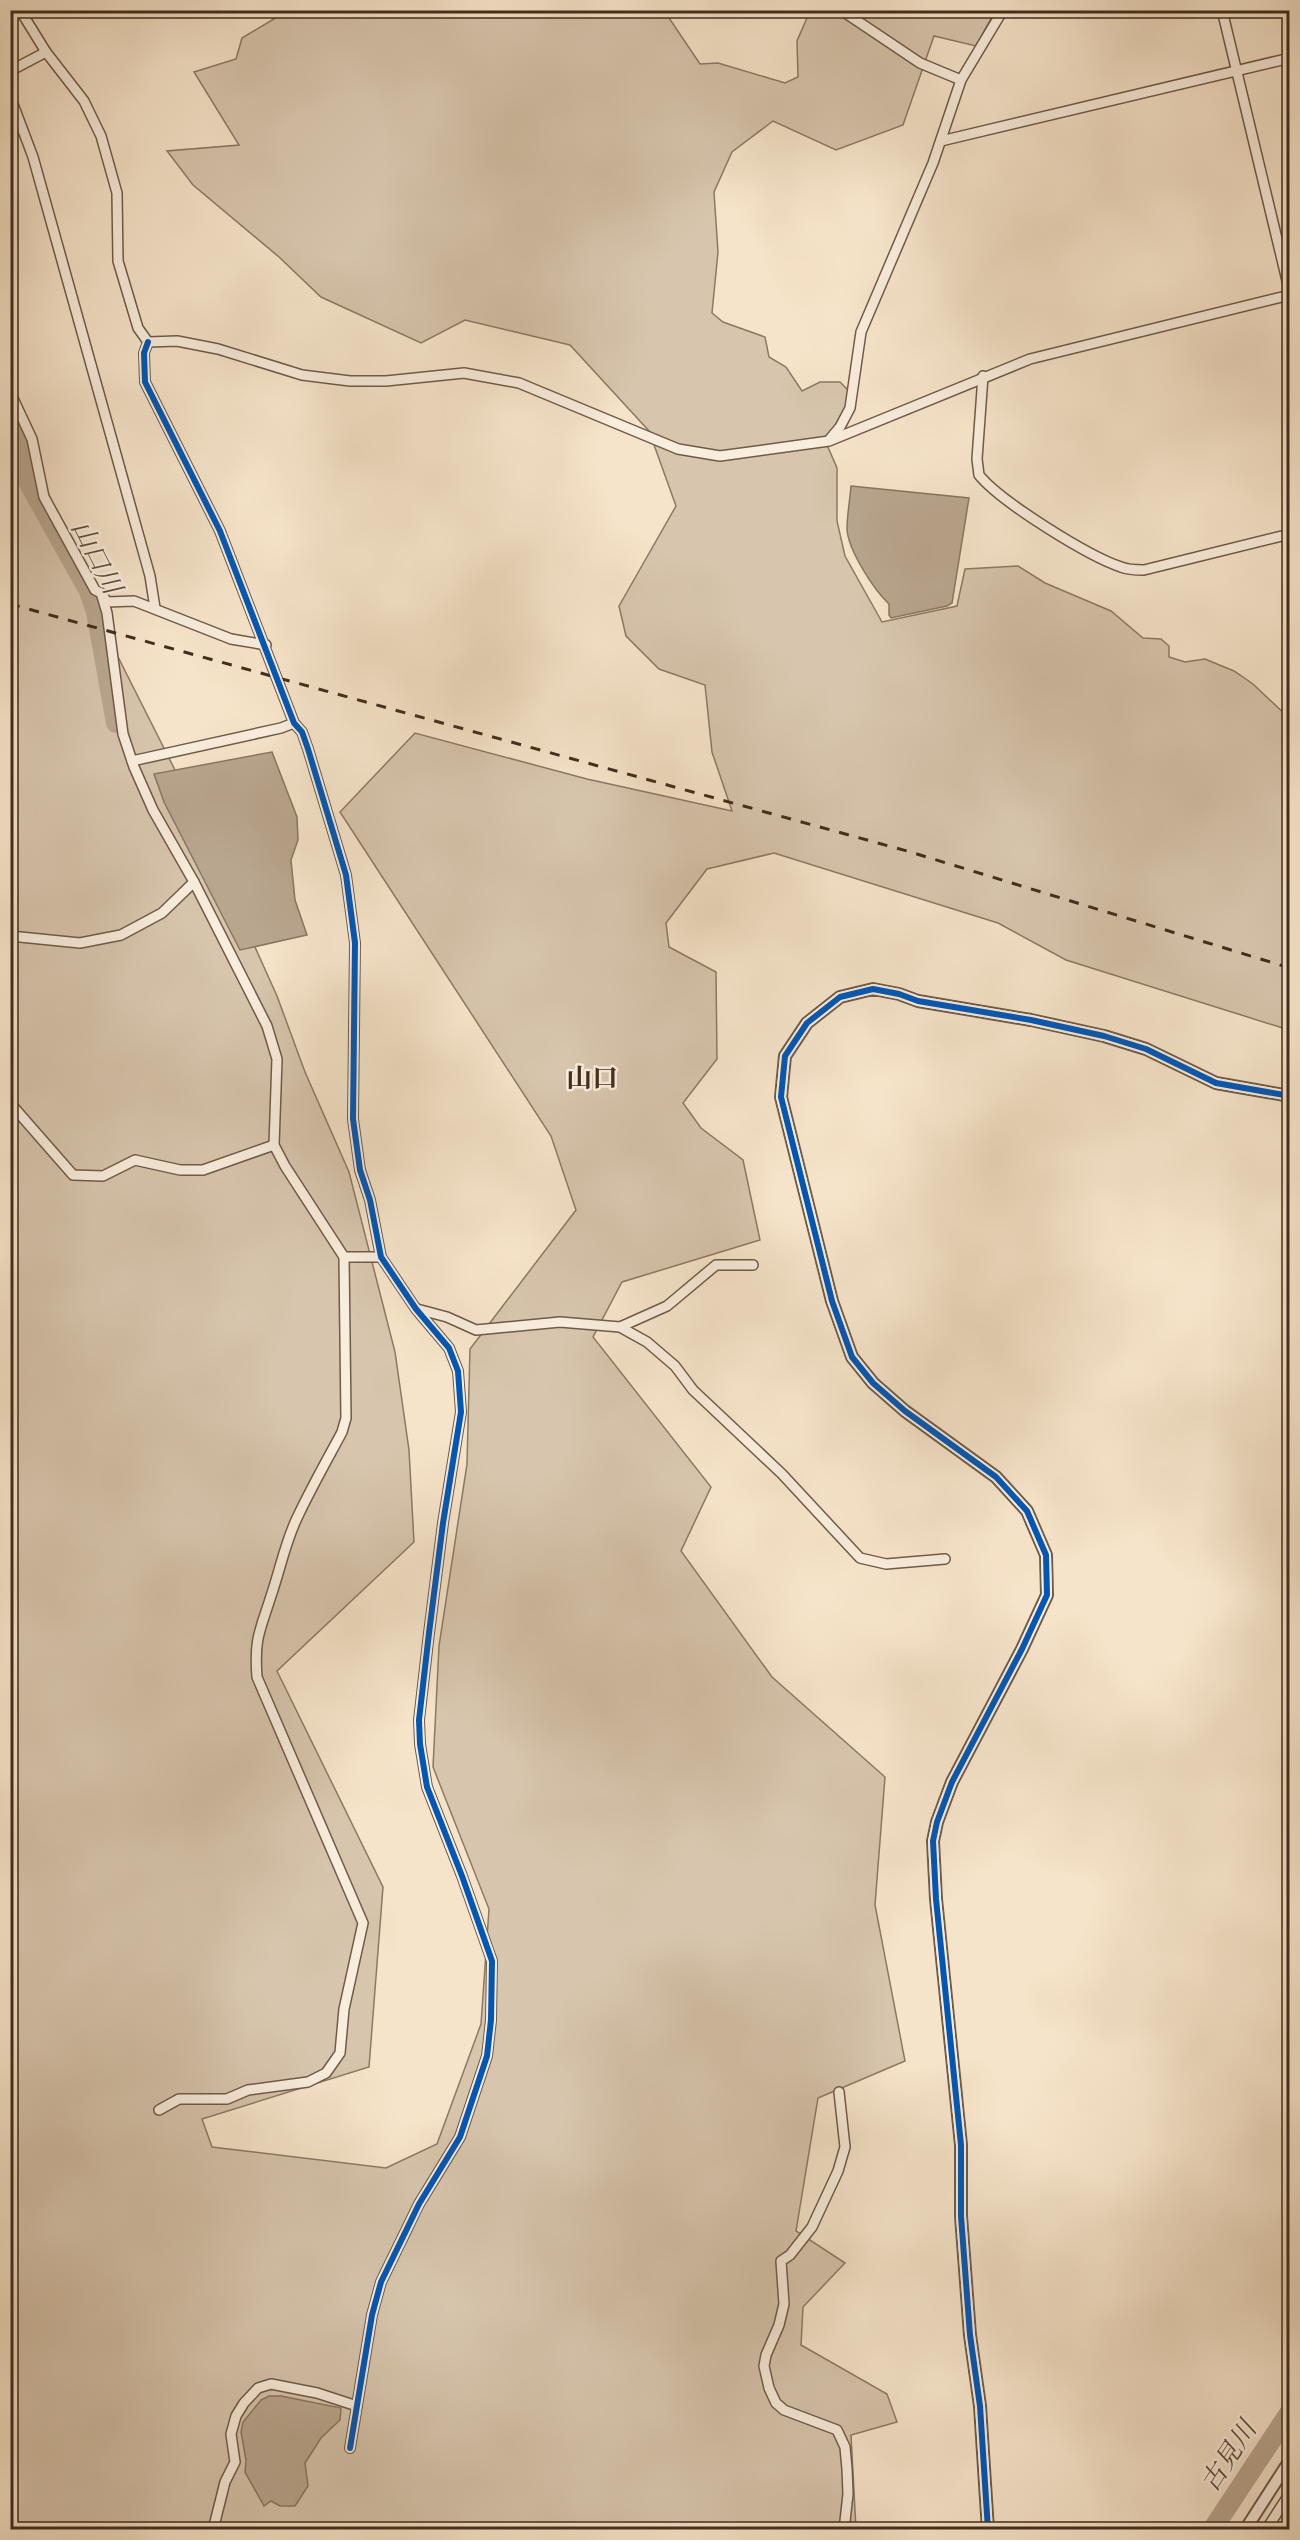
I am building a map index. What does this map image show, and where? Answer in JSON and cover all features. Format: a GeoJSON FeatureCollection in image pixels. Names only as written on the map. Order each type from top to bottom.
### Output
{"type":"FeatureCollection","features":[{"type":"Feature","properties":{"kind":"street"},"geometry":{"type":"LineString","coordinates":[[20,10],[46,52],[84,101],[100,136],[117,193],[118,261],[138,328],[148,342]]}},
{"type":"Feature","properties":{"kind":"street"},"geometry":{"type":"LineString","coordinates":[[841,10],[920,63],[961,80]]}},
{"type":"Feature","properties":{"kind":"street"},"geometry":{"type":"LineString","coordinates":[[829,441],[850,408],[861,332],[941,141],[961,80],[1003,10]]}},
{"type":"Feature","properties":{"kind":"street"},"geometry":{"type":"LineString","coordinates":[[148,342],[177,341],[218,349],[302,375],[350,381],[386,381],[464,373],[519,383],[678,449],[697,454],[720,456],[829,441],[1030,358],[1290,294],[1222,10]]}},
{"type":"Feature","properties":{"kind":"street"},"geometry":{"type":"LineString","coordinates":[[10,71],[46,52]]}},
{"type":"Feature","properties":{"kind":"street"},"geometry":{"type":"LineString","coordinates":[[941,141],[1290,58]]}},
{"type":"Feature","properties":{"kind":"street"},"geometry":{"type":"LineString","coordinates":[[10,96],[39,179],[150,576],[155,608]]}},
{"type":"Feature","properties":{"kind":"street"},"geometry":{"type":"LineString","coordinates":[[148,342],[144,353],[145,382],[220,531],[266,645],[294,723],[302,732],[338,841],[346,875],[355,943],[353,1119],[360,1170],[370,1200],[381,1257],[416,1309],[449,1348],[458,1371],[461,1412],[430,1622],[420,1720],[420,1744],[427,1787],[492,1961],[492,2020],[487,2056],[460,2137],[419,2204],[381,2282],[372,2315],[350,2448]]}},
{"type":"Feature","properties":{"kind":"street"},"geometry":{"type":"LineString","coordinates":[[983,376],[977,459],[979,475],[1008,501],[1085,551],[1123,568],[1144,570],[1290,534]]}},
{"type":"Feature","properties":{"kind":"street"},"geometry":{"type":"LineString","coordinates":[[10,392],[32,439],[44,496],[95,590],[107,602],[134,601],[231,639],[266,645]]}},
{"type":"Feature","properties":{"kind":"street"},"geometry":{"type":"LineString","coordinates":[[100,593],[111,637],[123,734],[132,761],[153,810],[194,882],[267,1026],[277,1059],[274,1145],[285,1166],[344,1257],[346,1418],[342,1432],[297,1518],[281,1557],[255,1650],[257,1677],[363,1923],[344,2009],[340,2053],[326,2073],[308,2082],[248,2090],[227,2099],[179,2099],[159,2110]]}},
{"type":"Feature","properties":{"kind":"street"},"geometry":{"type":"LineString","coordinates":[[132,761],[281,728],[294,723]]}},
{"type":"Feature","properties":{"kind":"street"},"geometry":{"type":"LineString","coordinates":[[10,936],[80,943],[121,934],[162,913],[194,882]]}},
{"type":"Feature","properties":{"kind":"street"},"geometry":{"type":"LineString","coordinates":[[988,2529],[980,2406],[970,2335],[961,2216],[961,2145],[937,1911],[933,1841],[937,1822],[952,1782],[1022,1649],[1047,1595],[1046,1555],[1027,1511],[996,1477],[905,1411],[873,1383],[852,1357],[832,1301],[781,1097],[785,1056],[807,1023],[840,997],[873,989],[899,994],[918,1001],[1031,1020],[1104,1036],[1146,1049],[1215,1083],[1290,1096]]}},
{"type":"Feature","properties":{"kind":"street"},"geometry":{"type":"LineString","coordinates":[[10,1103],[73,1175],[103,1176],[135,1160],[180,1170],[203,1170],[274,1145]]}},
{"type":"Feature","properties":{"kind":"street"},"geometry":{"type":"LineString","coordinates":[[344,1257],[381,1257]]}},
{"type":"Feature","properties":{"kind":"street"},"geometry":{"type":"LineString","coordinates":[[620,1327],[667,1306],[716,1265],[753,1265]]}},
{"type":"Feature","properties":{"kind":"street"},"geometry":{"type":"LineString","coordinates":[[416,1309],[447,1317],[476,1330],[560,1322],[620,1327],[647,1342],[675,1366],[693,1390],[782,1474],[860,1558],[886,1564],[945,1559]]}},
{"type":"Feature","properties":{"kind":"street"},"geometry":{"type":"LineString","coordinates":[[839,2092],[845,2147],[838,2171],[812,2227],[790,2255],[781,2261],[784,2304],[764,2366],[776,2403],[784,2410],[837,2430],[846,2447],[848,2494],[844,2529]]}},
{"type":"Feature","properties":{"kind":"street"},"geometry":{"type":"LineString","coordinates":[[213,2529],[225,2482],[235,2462],[231,2434],[236,2416],[258,2388],[271,2384],[317,2393],[357,2406]]}},
{"type":"Feature","properties":{"kind":"street"},"geometry":{"type":"LineString","coordinates":[[1245,2529],[1290,2460]]}},
{"type":"Feature","properties":{"kind":"street"},"geometry":{"type":"LineString","coordinates":[[1266,2529],[1290,2493]]}},
{"type":"Feature","properties":{"kind":"shaded area"},"geometry":{"type":"Polygon","coordinates":[[[287,11],[667,11],[667,15],[700,64],[718,63],[785,83],[798,77],[797,41],[810,11],[995,11],[976,46],[934,36],[903,125],[836,150],[773,121],[732,152],[714,192],[718,252],[712,313],[723,322],[765,337],[769,357],[786,367],[802,391],[820,382],[840,382],[849,391],[841,417],[824,438],[837,468],[837,521],[845,556],[882,622],[957,606],[965,569],[1018,566],[1045,583],[1111,611],[1143,638],[1161,639],[1169,646],[1169,657],[1185,662],[1205,659],[1234,671],[1253,684],[1289,718],[1289,1030],[1066,960],[998,923],[774,853],[707,869],[666,923],[669,947],[716,972],[717,1059],[683,1103],[701,1128],[743,1160],[760,1240],[622,1282],[593,1337],[711,1487],[681,1551],[772,1677],[885,1777],[875,1905],[905,2061],[818,2098],[796,2231],[845,2263],[803,2307],[801,2345],[887,2394],[897,2422],[851,2435],[856,2529],[11,2530],[11,461],[107,635],[178,776],[277,996],[305,1072],[349,1172],[395,1352],[409,1450],[414,1542],[277,1671],[383,1887],[369,2067],[202,2119],[212,2147],[386,2168],[437,2144],[481,2024],[489,1909],[433,1767],[439,1646],[467,1464],[470,1349],[576,1210],[551,1136],[340,812],[415,733],[587,779],[732,811],[712,752],[705,685],[659,669],[626,636],[619,606],[676,506],[649,431],[570,345],[465,320],[421,343],[321,297],[279,257],[193,185],[167,151],[239,145],[194,72],[236,59],[242,38],[287,11]]]}},
{"type":"Feature","properties":{"kind":"shaded area"},"geometry":{"type":"Polygon","coordinates":[[[851,486],[969,498],[952,603],[891,618],[889,604],[863,569],[848,538],[847,524],[851,486]]]}},
{"type":"Feature","properties":{"kind":"shaded area"},"geometry":{"type":"Polygon","coordinates":[[[272,752],[297,817],[298,840],[291,860],[295,900],[307,935],[240,950],[164,802],[154,774],[272,752]]]}},
{"type":"Feature","properties":{"kind":"shaded area"},"geometry":{"type":"Polygon","coordinates":[[[269,2396],[281,2396],[341,2408],[340,2420],[321,2438],[305,2463],[308,2486],[295,2506],[280,2506],[271,2501],[264,2506],[245,2472],[246,2460],[241,2432],[243,2422],[261,2400],[269,2396]]]}},
{"type":"Feature","properties":{"kind":"waterway","name":"山口川"},"geometry":{"type":"LineString","coordinates":[[10,423],[20,435],[26,478],[89,591],[96,612],[116,723]]}},
{"type":"Feature","properties":{"kind":"waterway","name":"古見川"},"geometry":{"type":"LineString","coordinates":[[1212,2530],[1290,2412]]}},
{"type":"Feature","properties":{"kind":"railway"},"geometry":{"type":"LineString","coordinates":[[10,604],[907,851],[1290,968]]}},
{"type":"Feature","properties":{"kind":"cycle path"},"geometry":{"type":"LineString","coordinates":[[148,342],[144,353],[145,382],[220,531],[294,723],[302,732],[346,875],[355,943],[353,1119],[360,1170],[370,1200],[381,1257],[416,1309],[449,1348],[458,1371],[461,1412],[443,1523],[429,1633],[419,1720],[420,1744],[427,1787],[492,1961],[491,2020],[487,2056],[460,2137],[419,2204],[381,2282],[372,2315],[350,2448]]}},
{"type":"Feature","properties":{"kind":"cycle path"},"geometry":{"type":"LineString","coordinates":[[988,2530],[980,2406],[970,2335],[961,2216],[961,2145],[936,1899],[933,1841],[937,1822],[952,1782],[1022,1649],[1047,1595],[1046,1555],[1027,1511],[996,1477],[905,1411],[873,1383],[852,1357],[832,1301],[781,1097],[785,1056],[807,1023],[840,997],[873,989],[899,994],[918,1001],[1031,1020],[1104,1036],[1146,1049],[1216,1083],[1290,1096]]}},
{"type":"Feature","properties":{"kind":"district","name":"山口"},"geometry":{"type":"Point","coordinates":[592,1078]}}]}
